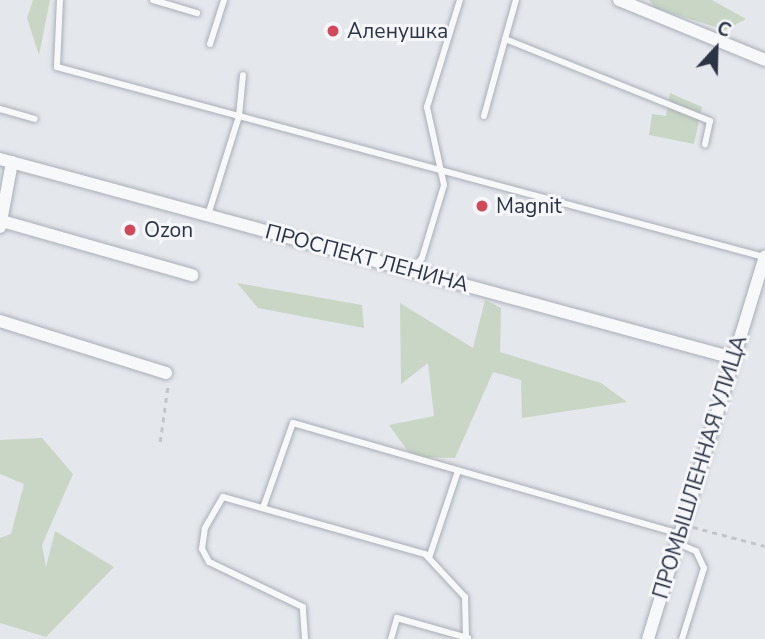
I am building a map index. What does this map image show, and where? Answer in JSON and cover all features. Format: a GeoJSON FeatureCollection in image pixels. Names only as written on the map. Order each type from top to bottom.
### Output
{"type":"FeatureCollection","features":[{"type":"Feature","properties":{"kind":"street"},"geometry":{"type":"LineString","coordinates":[[619,0],[765,60]]}},
{"type":"Feature","properties":{"kind":"street"},"geometry":{"type":"LineString","coordinates":[[6,160],[1,224],[192,275]]}},
{"type":"Feature","properties":{"kind":"street","name":"ПРОСПЕКТ ЛЕНИНА"},"geometry":{"type":"LineString","coordinates":[[6,160],[733,358]]}},
{"type":"Feature","properties":{"kind":"street","name":"ПРОМЫШЛЕННАЯ УЛИЦА"},"geometry":{"type":"LineString","coordinates":[[648,639],[765,256]]}},
{"type":"Feature","properties":{"kind":"street"},"geometry":{"type":"LineString","coordinates":[[0,320],[166,373]]}},
{"type":"Feature","properties":{"kind":"lane"},"geometry":{"type":"LineString","coordinates":[[60,0],[57,67],[765,256]]}},
{"type":"Feature","properties":{"kind":"lane"},"geometry":{"type":"LineString","coordinates":[[153,0],[170,2],[197,13]]}},
{"type":"Feature","properties":{"kind":"lane"},"geometry":{"type":"LineString","coordinates":[[210,44],[224,0]]}},
{"type":"Feature","properties":{"kind":"lane"},"geometry":{"type":"LineString","coordinates":[[411,270],[422,258],[438,213],[443,171],[427,107],[460,0]]}},
{"type":"Feature","properties":{"kind":"lane"},"geometry":{"type":"LineString","coordinates":[[484,116],[516,0]]}},
{"type":"Feature","properties":{"kind":"lane"},"geometry":{"type":"LineString","coordinates":[[505,39],[709,121],[705,144]]}},
{"type":"Feature","properties":{"kind":"lane"},"geometry":{"type":"LineString","coordinates":[[208,215],[239,116],[243,75]]}},
{"type":"Feature","properties":{"kind":"lane"},"geometry":{"type":"LineString","coordinates":[[0,109],[35,119]]}},
{"type":"Feature","properties":{"kind":"lane"},"geometry":{"type":"LineString","coordinates":[[263,508],[293,423],[680,534],[696,551],[704,568],[682,639]]}},
{"type":"Feature","properties":{"kind":"lane"},"geometry":{"type":"LineString","coordinates":[[429,558],[458,471]]}},
{"type":"Feature","properties":{"kind":"lane"},"geometry":{"type":"LineString","coordinates":[[305,639],[303,607],[209,562],[202,549],[223,497],[429,558],[465,597],[468,638],[397,618],[391,639]]}},
{"type":"Feature","properties":{"kind":"path"},"geometry":{"type":"LineString","coordinates":[[160,442],[170,396],[166,373]]}},
{"type":"Feature","properties":{"kind":"path"},"geometry":{"type":"LineString","coordinates":[[680,534],[765,546]]}},
{"type":"Feature","properties":{"kind":"green space"},"geometry":{"type":"Polygon","coordinates":[[[33,0],[50,0],[39,55],[27,18],[33,0]]]}},
{"type":"Feature","properties":{"kind":"green space"},"geometry":{"type":"Polygon","coordinates":[[[649,0],[712,0],[746,19],[725,30],[655,8],[649,0]]]}},
{"type":"Feature","properties":{"kind":"green space"},"geometry":{"type":"Polygon","coordinates":[[[670,93],[702,107],[694,144],[649,135],[652,114],[666,116],[670,93]]]}},
{"type":"Feature","properties":{"kind":"green space"},"geometry":{"type":"Polygon","coordinates":[[[237,283],[362,305],[364,328],[258,308],[237,283]]]}},
{"type":"Feature","properties":{"kind":"green space"},"geometry":{"type":"Polygon","coordinates":[[[485,300],[501,308],[500,352],[601,383],[627,402],[522,418],[521,380],[493,372],[455,458],[412,457],[389,425],[434,416],[428,363],[401,384],[400,303],[473,348],[485,300]]]}},
{"type":"Feature","properties":{"kind":"green space"},"geometry":{"type":"Polygon","coordinates":[[[42,438],[73,474],[42,545],[46,567],[55,531],[114,567],[46,637],[0,623],[0,538],[11,534],[24,484],[0,474],[0,440],[42,438]]]}},
{"type":"Feature","properties":{"kind":"place","name":"Аленушка"},"geometry":{"type":"Point","coordinates":[333,31]}},
{"type":"Feature","properties":{"kind":"place","name":"Magnit"},"geometry":{"type":"Point","coordinates":[482,206]}},
{"type":"Feature","properties":{"kind":"place","name":"Ozon"},"geometry":{"type":"Point","coordinates":[130,230]}}]}
